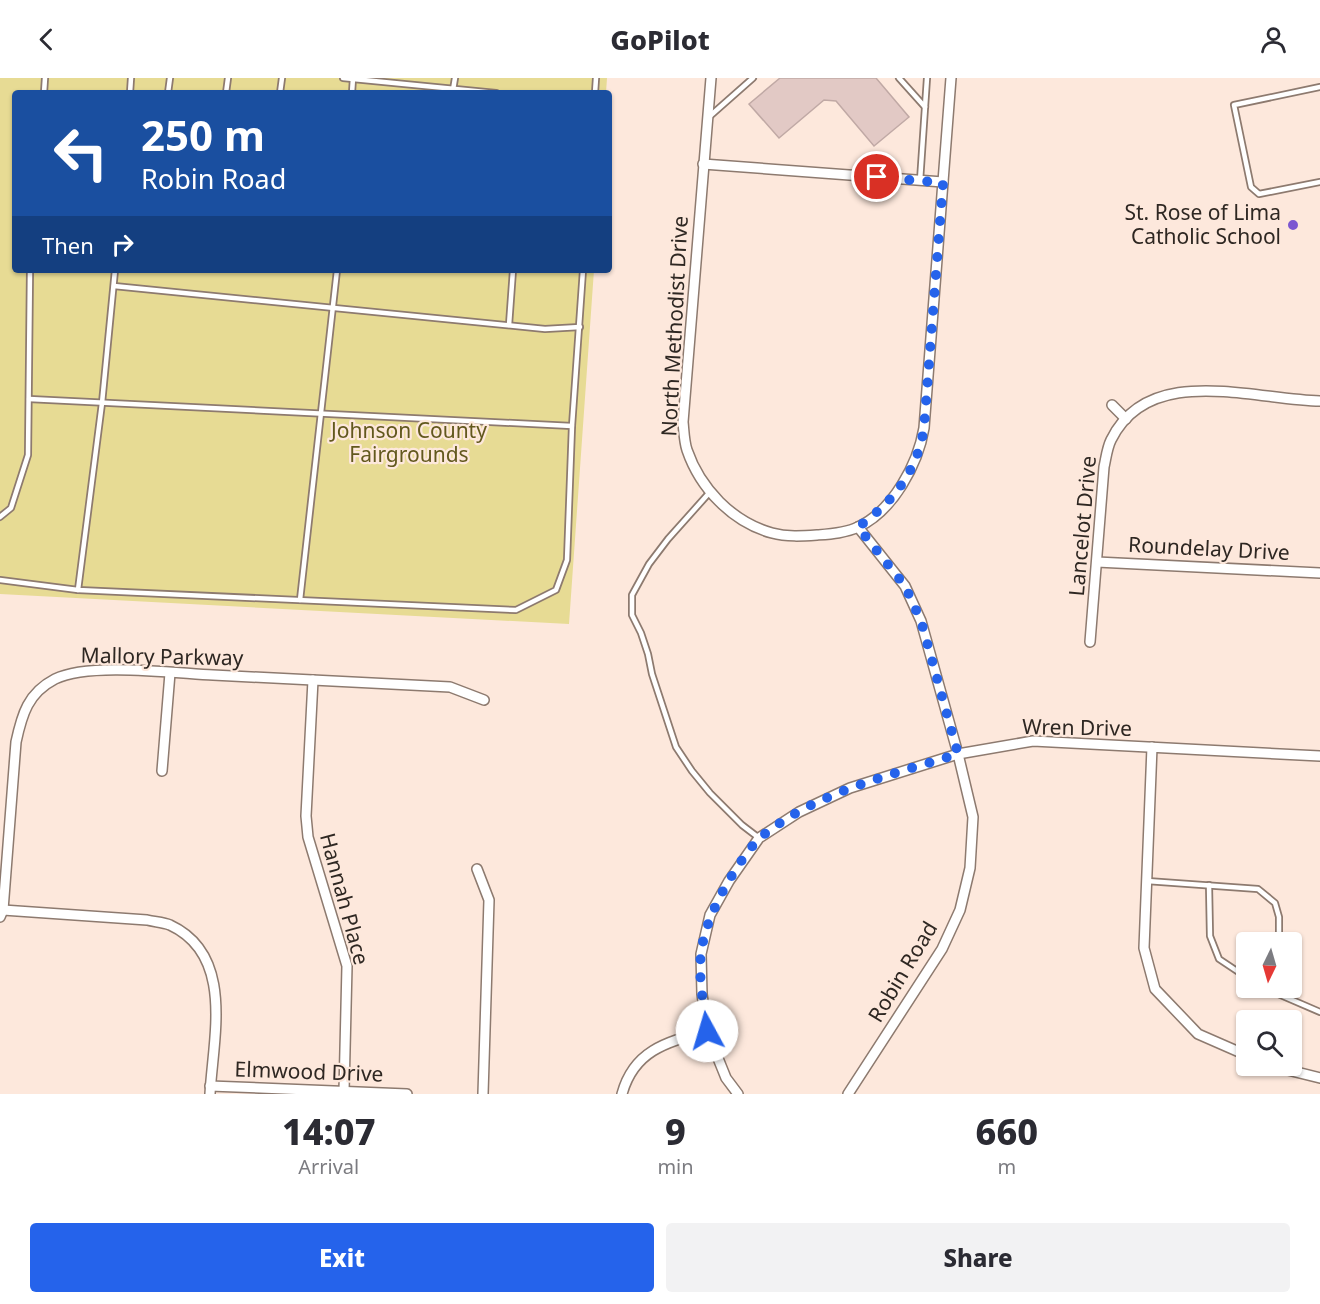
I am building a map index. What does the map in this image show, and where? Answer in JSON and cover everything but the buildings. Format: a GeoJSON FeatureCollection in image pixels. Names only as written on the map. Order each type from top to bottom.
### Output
{"type":"FeatureCollection","features":[{"type":"Feature","properties":{"kind":"street","name":"North Methodist Drive"},"geometry":{"type":"LineString","coordinates":[[711,78],[683,422],[686,448],[697,473],[710,492],[727,509],[749,525],[773,534],[809,536],[830,534],[858,527],[891,500],[915,464],[921,447],[951,78]]}},
{"type":"Feature","properties":{"kind":"street"},"geometry":{"type":"LineString","coordinates":[[703,164],[943,183]]}},
{"type":"Feature","properties":{"kind":"street","name":"Lancelot Drive"},"geometry":{"type":"LineString","coordinates":[[1090,642],[1104,467],[1110,442],[1117,429],[1132,412],[1149,401],[1173,393],[1197,390],[1320,401]]}},
{"type":"Feature","properties":{"kind":"street"},"geometry":{"type":"LineString","coordinates":[[1112,405],[1126,419]]}},
{"type":"Feature","properties":{"kind":"street","name":"Robin Road"},"geometry":{"type":"LineString","coordinates":[[848,1094],[942,949],[960,910],[970,868],[973,817],[921,621],[905,586],[858,527]]}},
{"type":"Feature","properties":{"kind":"street","name":"Roundelay Drive"},"geometry":{"type":"LineString","coordinates":[[1097,562],[1320,573]]}},
{"type":"Feature","properties":{"kind":"street","name":"Mallory Parkway"},"geometry":{"type":"LineString","coordinates":[[2,913],[16,742],[21,719],[28,702],[55,679],[73,672],[91,670],[171,673],[450,687],[484,700]]}},
{"type":"Feature","properties":{"kind":"street"},"geometry":{"type":"LineString","coordinates":[[162,771],[171,673]]}},
{"type":"Feature","properties":{"kind":"street","name":"Hannah Place"},"geometry":{"type":"LineString","coordinates":[[313,680],[306,816],[308,837],[347,966],[344,1091]]}},
{"type":"Feature","properties":{"kind":"street","name":"Wren Drive"},"geometry":{"type":"LineString","coordinates":[[738,1094],[726,1078],[707,1031],[702,994],[701,954],[710,915],[729,881],[759,838],[799,812],[850,788],[958,754],[1033,741],[1320,756]]}},
{"type":"Feature","properties":{"kind":"street","name":"Wren Drive"},"geometry":{"type":"LineString","coordinates":[[1152,747],[1144,948],[1155,989],[1198,1034],[1236,1051]]}},
{"type":"Feature","properties":{"kind":"street"},"geometry":{"type":"LineString","coordinates":[[477,868],[489,900],[483,1094]]}},
{"type":"Feature","properties":{"kind":"street"},"geometry":{"type":"LineString","coordinates":[[2,913],[147,920],[169,924],[191,939],[198,945],[208,962],[214,980],[216,1001],[210,1090]]}},
{"type":"Feature","properties":{"kind":"street"},"geometry":{"type":"LineString","coordinates":[[622,1094],[626,1077],[640,1059],[671,1041],[707,1031]]}},
{"type":"Feature","properties":{"kind":"street"},"geometry":{"type":"LineString","coordinates":[[1302,1074],[1320,1078]]}},
{"type":"Feature","properties":{"kind":"street","name":"Elmwood Drive"},"geometry":{"type":"LineString","coordinates":[[210,1090],[407,1094]]}},
{"type":"Feature","properties":{"kind":"lane"},"geometry":{"type":"LineString","coordinates":[[343,78],[453,90],[455,78]]}},
{"type":"Feature","properties":{"kind":"lane"},"geometry":{"type":"LineString","coordinates":[[708,118],[753,78]]}},
{"type":"Feature","properties":{"kind":"lane"},"geometry":{"type":"LineString","coordinates":[[899,78],[925,107]]}},
{"type":"Feature","properties":{"kind":"lane"},"geometry":{"type":"LineString","coordinates":[[920,181],[927,78]]}},
{"type":"Feature","properties":{"kind":"lane"},"geometry":{"type":"LineString","coordinates":[[415,90],[416,86]]}},
{"type":"Feature","properties":{"kind":"lane"},"geometry":{"type":"LineString","coordinates":[[1320,87],[1234,105],[1251,187],[1254,191],[1259,194],[1320,182]]}},
{"type":"Feature","properties":{"kind":"lane"},"geometry":{"type":"LineString","coordinates":[[0,517],[10,508],[28,455],[30,273]]}},
{"type":"Feature","properties":{"kind":"lane"},"geometry":{"type":"LineString","coordinates":[[78,590],[102,403],[115,273]]}},
{"type":"Feature","properties":{"kind":"lane"},"geometry":{"type":"LineString","coordinates":[[300,600],[337,273]]}},
{"type":"Feature","properties":{"kind":"lane"},"geometry":{"type":"LineString","coordinates":[[509,325],[513,273]]}},
{"type":"Feature","properties":{"kind":"lane"},"geometry":{"type":"LineString","coordinates":[[0,580],[78,590],[516,610],[556,590],[567,560],[572,426],[583,273]]}},
{"type":"Feature","properties":{"kind":"lane"},"geometry":{"type":"LineString","coordinates":[[114,286],[545,329],[580,327]]}},
{"type":"Feature","properties":{"kind":"lane"},"geometry":{"type":"LineString","coordinates":[[28,399],[572,426]]}},
{"type":"Feature","properties":{"kind":"lane"},"geometry":{"type":"LineString","coordinates":[[710,492],[668,539],[650,564],[632,595],[632,615],[641,633],[676,747],[710,793],[742,825],[759,838]]}},
{"type":"Feature","properties":{"kind":"lane"},"geometry":{"type":"LineString","coordinates":[[1147,881],[1258,889],[1275,903],[1279,917],[1279,932]]}},
{"type":"Feature","properties":{"kind":"lane"},"geometry":{"type":"LineString","coordinates":[[1209,885],[1210,936],[1219,959],[1236,970]]}},
{"type":"Feature","properties":{"kind":"lane"},"geometry":{"type":"LineString","coordinates":[[1288,998],[1320,1012]]}},
{"type":"Feature","properties":{"kind":"green space","name":"Johnson County Fairgrounds"},"geometry":{"type":"Polygon","coordinates":[[[0,78],[607,78],[606,90],[12,90],[12,273],[594,273],[569,624],[0,594],[0,78]]]}},
{"type":"Feature","properties":{"kind":"place","name":"St. Rose of Lima Catholic School"},"geometry":{"type":"Point","coordinates":[1293,225]}},
{"type":"Feature","properties":{"kind":"route"},"geometry":{"type":"LineString","coordinates":[[707,1031],[702,994],[701,954],[710,915],[729,881],[759,838],[799,812],[850,788],[958,754],[921,621],[905,586],[858,527],[891,500],[915,464],[921,447],[943,183],[877,177]]}}]}
